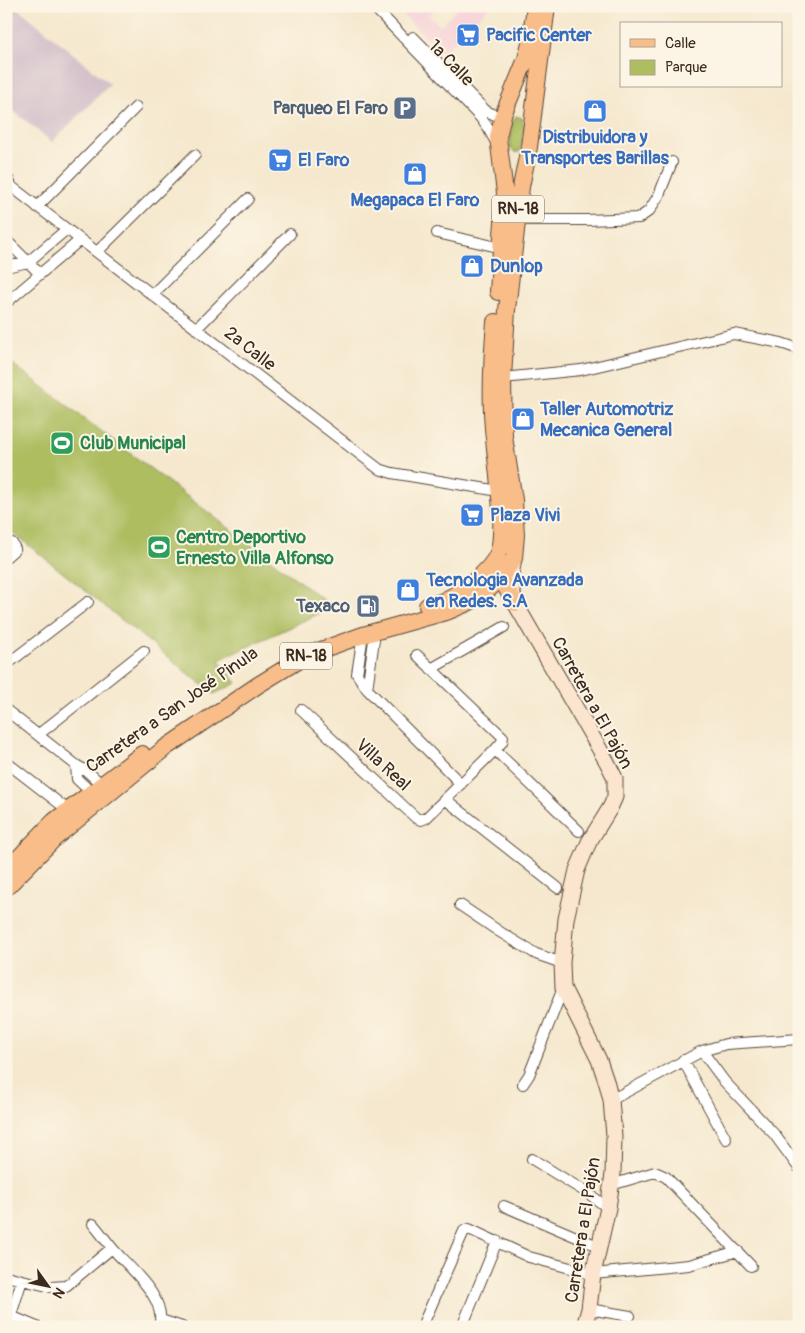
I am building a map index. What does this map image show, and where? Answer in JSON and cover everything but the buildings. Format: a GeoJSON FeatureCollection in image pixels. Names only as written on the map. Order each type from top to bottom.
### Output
{"type":"FeatureCollection","features":[{"type":"Feature","properties":{"kind":"main road","name":"Carretera a San José Pinula"},"geometry":{"type":"LineString","coordinates":[[6,888],[56,837],[165,748],[258,685],[306,655],[369,634],[449,611],[480,597],[501,579],[514,558],[516,519],[502,484],[492,425],[492,361],[505,193],[498,147],[499,128],[526,59],[535,6]]}},
{"type":"Feature","properties":{"kind":"main road","name":"Carretera a San José Pinula"},"geometry":{"type":"LineString","coordinates":[[6,871],[35,840],[92,787],[236,687],[300,647],[444,601],[484,572],[495,559],[500,545],[504,437],[503,378],[507,310],[516,220],[533,118],[547,6]]}},
{"type":"Feature","properties":{"kind":"main road"},"geometry":{"type":"LineString","coordinates":[[504,115],[520,108],[533,118]]}},
{"type":"Feature","properties":{"kind":"main road"},"geometry":{"type":"LineString","coordinates":[[498,147],[513,156],[522,156],[528,151]]}},
{"type":"Feature","properties":{"kind":"main road"},"geometry":{"type":"LineString","coordinates":[[500,512],[507,523],[508,536],[501,567],[501,579],[514,602]]}},
{"type":"Feature","properties":{"kind":"street","name":"1a Calle"},"geometry":{"type":"LineString","coordinates":[[373,6],[480,117],[498,147]]}},
{"type":"Feature","properties":{"kind":"street","name":"1a Calle"},"geometry":{"type":"LineString","coordinates":[[413,37],[486,111],[495,115],[504,115]]}},
{"type":"Feature","properties":{"kind":"street"},"geometry":{"type":"LineString","coordinates":[[37,206],[136,107]]}},
{"type":"Feature","properties":{"kind":"street"},"geometry":{"type":"LineString","coordinates":[[97,252],[195,155]]}},
{"type":"Feature","properties":{"kind":"street"},"geometry":{"type":"LineString","coordinates":[[516,220],[639,218],[650,211],[660,195],[672,162]]}},
{"type":"Feature","properties":{"kind":"street","name":"2a Calle"},"geometry":{"type":"LineString","coordinates":[[8,179],[12,187],[80,240],[156,291],[196,329],[379,469],[392,473],[502,484]]}},
{"type":"Feature","properties":{"kind":"street"},"geometry":{"type":"LineString","coordinates":[[156,291],[248,199]]}},
{"type":"Feature","properties":{"kind":"street"},"geometry":{"type":"LineString","coordinates":[[6,267],[28,262],[67,229]]}},
{"type":"Feature","properties":{"kind":"street"},"geometry":{"type":"LineString","coordinates":[[437,233],[502,248]]}},
{"type":"Feature","properties":{"kind":"street"},"geometry":{"type":"LineString","coordinates":[[196,329],[290,234]]}},
{"type":"Feature","properties":{"kind":"street"},"geometry":{"type":"LineString","coordinates":[[6,240],[40,274]]}},
{"type":"Feature","properties":{"kind":"street"},"geometry":{"type":"LineString","coordinates":[[7,302],[80,240]]}},
{"type":"Feature","properties":{"kind":"street"},"geometry":{"type":"LineString","coordinates":[[503,378],[581,370],[734,334],[781,343],[799,349]]}},
{"type":"Feature","properties":{"kind":"street"},"geometry":{"type":"LineString","coordinates":[[6,546],[12,543],[15,549],[6,557]]}},
{"type":"Feature","properties":{"kind":"street","name":"Carretera a El Pajón"},"geometry":{"type":"LineString","coordinates":[[514,558],[510,581],[514,602],[607,762],[616,783],[613,802],[589,842],[577,870],[566,919],[562,963],[563,988],[599,1060],[611,1100],[614,1152],[611,1185],[608,1208],[593,1274],[589,1309],[584,1327]]}},
{"type":"Feature","properties":{"kind":"street"},"geometry":{"type":"LineString","coordinates":[[480,597],[497,595],[514,602]]}},
{"type":"Feature","properties":{"kind":"street"},"geometry":{"type":"LineString","coordinates":[[6,665],[88,602]]}},
{"type":"Feature","properties":{"kind":"street"},"geometry":{"type":"LineString","coordinates":[[431,669],[504,627]]}},
{"type":"Feature","properties":{"kind":"street"},"geometry":{"type":"LineString","coordinates":[[369,634],[357,674],[367,689],[461,784]]}},
{"type":"Feature","properties":{"kind":"street"},"geometry":{"type":"LineString","coordinates":[[39,734],[144,651]]}},
{"type":"Feature","properties":{"kind":"street"},"geometry":{"type":"LineString","coordinates":[[417,655],[503,737],[502,742],[495,750],[579,831]]}},
{"type":"Feature","properties":{"kind":"street"},"geometry":{"type":"LineString","coordinates":[[6,710],[39,734],[76,765],[88,772],[92,787]]}},
{"type":"Feature","properties":{"kind":"street","name":"Villa Real"},"geometry":{"type":"LineString","coordinates":[[301,710],[416,818],[421,820],[426,818],[495,750]]}},
{"type":"Feature","properties":{"kind":"street"},"geometry":{"type":"LineString","coordinates":[[6,762],[68,810]]}},
{"type":"Feature","properties":{"kind":"street"},"geometry":{"type":"LineString","coordinates":[[76,765],[77,779],[92,787]]}},
{"type":"Feature","properties":{"kind":"street"},"geometry":{"type":"LineString","coordinates":[[445,799],[558,888]]}},
{"type":"Feature","properties":{"kind":"street"},"geometry":{"type":"LineString","coordinates":[[460,905],[494,929],[536,954],[562,963]]}},
{"type":"Feature","properties":{"kind":"street"},"geometry":{"type":"LineString","coordinates":[[523,1084],[529,1075],[563,988]]}},
{"type":"Feature","properties":{"kind":"street"},"geometry":{"type":"LineString","coordinates":[[611,1100],[682,1060],[702,1051],[726,1044],[799,1039]]}},
{"type":"Feature","properties":{"kind":"street"},"geometry":{"type":"LineString","coordinates":[[702,1051],[729,1087],[774,1134],[799,1168]]}},
{"type":"Feature","properties":{"kind":"street"},"geometry":{"type":"LineString","coordinates":[[682,1060],[726,1139]]}},
{"type":"Feature","properties":{"kind":"street"},"geometry":{"type":"LineString","coordinates":[[532,1159],[608,1208]]}},
{"type":"Feature","properties":{"kind":"street"},"geometry":{"type":"LineString","coordinates":[[611,1185],[655,1172],[660,1173],[751,1266]]}},
{"type":"Feature","properties":{"kind":"street"},"geometry":{"type":"LineString","coordinates":[[504,1206],[600,1247]]}},
{"type":"Feature","properties":{"kind":"street"},"geometry":{"type":"LineString","coordinates":[[93,1224],[154,1296],[160,1323],[182,1327]]}},
{"type":"Feature","properties":{"kind":"street"},"geometry":{"type":"LineString","coordinates":[[424,1322],[464,1231],[469,1228],[529,1257],[593,1274],[689,1265],[738,1251]]}},
{"type":"Feature","properties":{"kind":"street"},"geometry":{"type":"LineString","coordinates":[[462,1327],[497,1241]]}},
{"type":"Feature","properties":{"kind":"street"},"geometry":{"type":"LineString","coordinates":[[6,1276],[51,1287],[66,1286],[112,1248]]}},
{"type":"Feature","properties":{"kind":"street"},"geometry":{"type":"LineString","coordinates":[[22,1280],[9,1315],[37,1327]]}},
{"type":"Feature","properties":{"kind":"street"},"geometry":{"type":"LineString","coordinates":[[589,1309],[630,1316]]}},
{"type":"Feature","properties":{"kind":"shaded area"},"geometry":{"type":"Polygon","coordinates":[[[6,6],[15,6],[110,84],[52,142],[6,105],[6,6]]]}},
{"type":"Feature","properties":{"kind":"shaded area"},"geometry":{"type":"Polygon","coordinates":[[[395,6],[437,6],[429,15],[440,26],[460,6],[490,6],[442,54],[395,6]]]}},
{"type":"Feature","properties":{"kind":"green space"},"geometry":{"type":"Polygon","coordinates":[[[516,116],[522,118],[524,126],[519,152],[515,152],[510,148],[512,124],[516,116]]]}},
{"type":"Feature","properties":{"kind":"green space","name":"Club Municipal"},"geometry":{"type":"Polygon","coordinates":[[[6,359],[333,607],[219,660],[237,683],[214,694],[6,527],[6,359]]]}},
{"type":"Feature","properties":{"kind":"place","name":"Pacific Center"},"geometry":{"type":"Point","coordinates":[468,35]}},
{"type":"Feature","properties":{"kind":"place","name":"Parqueo El Faro"},"geometry":{"type":"Point","coordinates":[405,108]}},
{"type":"Feature","properties":{"kind":"place","name":"Distribuidora y Transportes Barillas"},"geometry":{"type":"Point","coordinates":[595,111]}},
{"type":"Feature","properties":{"kind":"place","name":"El Faro"},"geometry":{"type":"Point","coordinates":[280,160]}},
{"type":"Feature","properties":{"kind":"place","name":"Megapaca El Faro"},"geometry":{"type":"Point","coordinates":[415,174]}},
{"type":"Feature","properties":{"kind":"place","name":"Dunlop"},"geometry":{"type":"Point","coordinates":[472,266]}},
{"type":"Feature","properties":{"kind":"place","name":"Taller Automotriz Mecanica General"},"geometry":{"type":"Point","coordinates":[523,419]}},
{"type":"Feature","properties":{"kind":"place","name":"Club Municipal"},"geometry":{"type":"Point","coordinates":[62,443]}},
{"type":"Feature","properties":{"kind":"place","name":"Plaza Vivi"},"geometry":{"type":"Point","coordinates":[472,515]}},
{"type":"Feature","properties":{"kind":"place","name":"Centro Deportivo Ernesto Villa Alfonso"},"geometry":{"type":"Point","coordinates":[159,547]}},
{"type":"Feature","properties":{"kind":"place","name":"Tecnologia Avanzada en Redes. S.A"},"geometry":{"type":"Point","coordinates":[408,590]}},
{"type":"Feature","properties":{"kind":"place","name":"Texaco"},"geometry":{"type":"Point","coordinates":[368,606]}}]}
